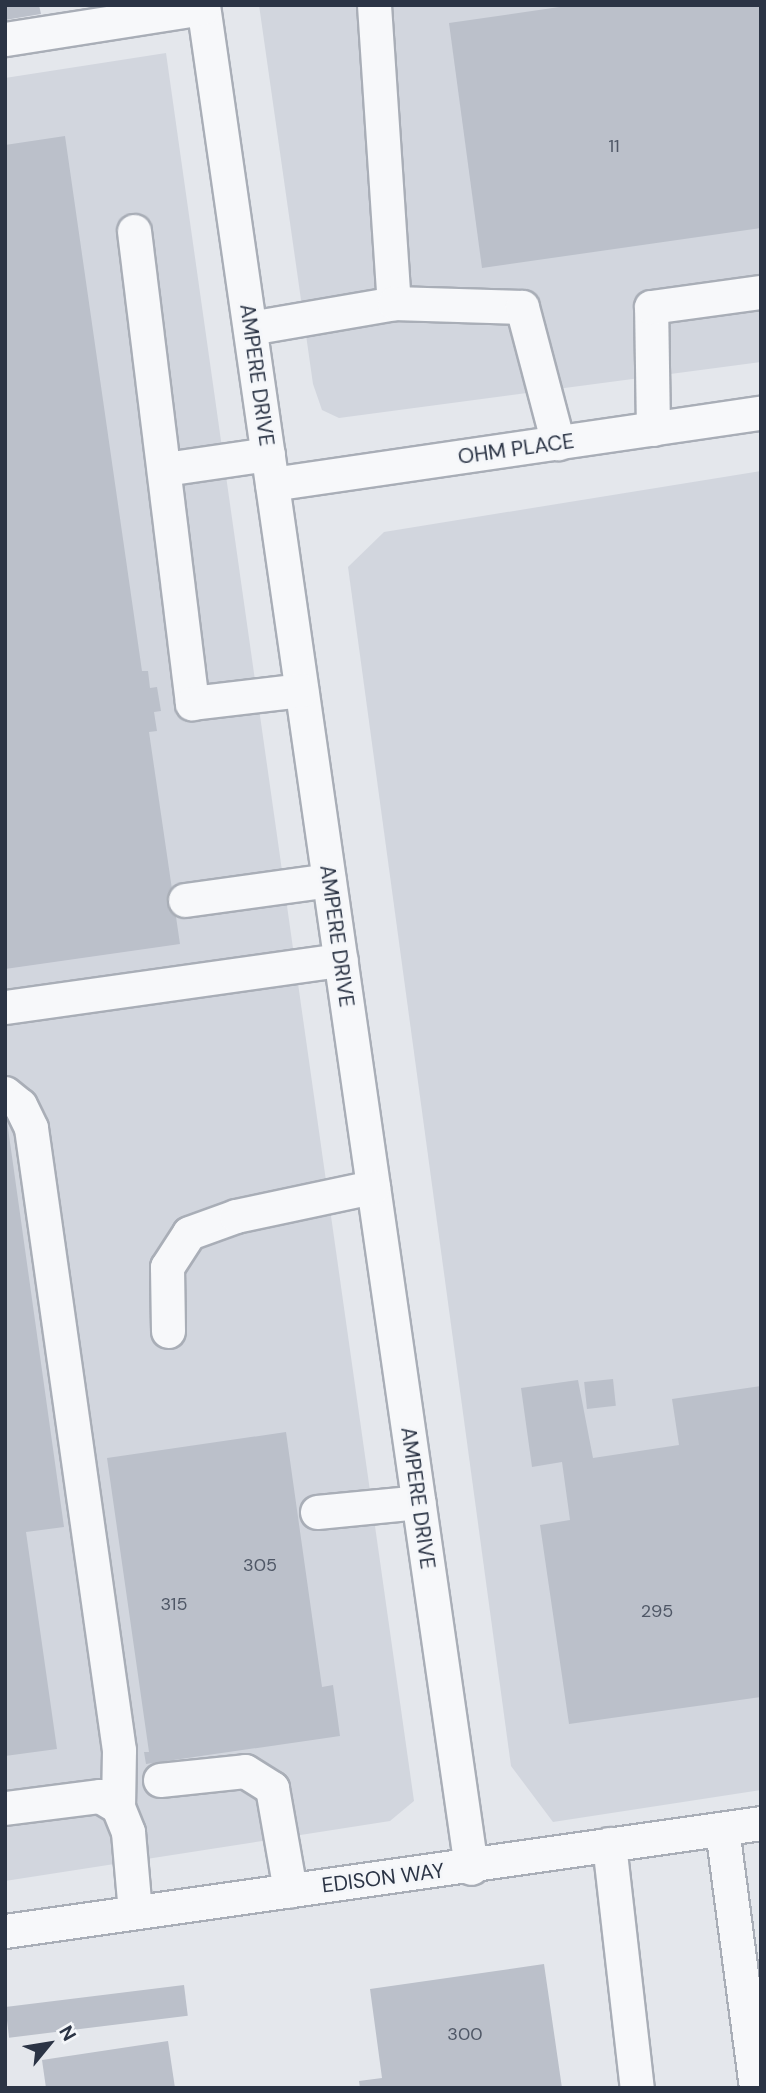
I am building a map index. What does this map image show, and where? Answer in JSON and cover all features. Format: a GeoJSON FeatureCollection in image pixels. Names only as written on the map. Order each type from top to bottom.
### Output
{"type":"FeatureCollection","features":[{"type":"Feature","properties":{"kind":"street"},"geometry":{"type":"LineString","coordinates":[[374,5],[394,303]]}},
{"type":"Feature","properties":{"kind":"street"},"geometry":{"type":"LineString","coordinates":[[5,39],[203,6]]}},
{"type":"Feature","properties":{"kind":"street","name":"AMPERE DRIVE"},"geometry":{"type":"LineString","coordinates":[[203,6],[471,1868]]}},
{"type":"Feature","properties":{"kind":"street"},"geometry":{"type":"LineString","coordinates":[[134,231],[192,703],[302,690]]}},
{"type":"Feature","properties":{"kind":"street"},"geometry":{"type":"LineString","coordinates":[[653,429],[651,307],[761,292]]}},
{"type":"Feature","properties":{"kind":"street"},"geometry":{"type":"LineString","coordinates":[[250,328],[394,303],[522,307],[558,443]]}},
{"type":"Feature","properties":{"kind":"street","name":"OHM PLACE"},"geometry":{"type":"LineString","coordinates":[[165,469],[270,469],[558,443],[761,413]]}},
{"type":"Feature","properties":{"kind":"street"},"geometry":{"type":"LineString","coordinates":[[186,900],[329,880]]}},
{"type":"Feature","properties":{"kind":"street"},"geometry":{"type":"LineString","coordinates":[[5,1007],[341,960]]}},
{"type":"Feature","properties":{"kind":"street"},"geometry":{"type":"LineString","coordinates":[[5,1093],[20,1105],[31,1128],[119,1750],[118,1807],[128,1832],[135,1912]]}},
{"type":"Feature","properties":{"kind":"street"},"geometry":{"type":"LineString","coordinates":[[168,1331],[167,1267],[190,1233],[236,1216],[373,1187]]}},
{"type":"Feature","properties":{"kind":"street"},"geometry":{"type":"LineString","coordinates":[[317,1512],[419,1502]]}},
{"type":"Feature","properties":{"kind":"street"},"geometry":{"type":"LineString","coordinates":[[160,1780],[245,1771],[272,1787],[290,1890]]}},
{"type":"Feature","properties":{"kind":"street"},"geometry":{"type":"LineString","coordinates":[[5,1808],[100,1796],[118,1807]]}},
{"type":"Feature","properties":{"kind":"street","name":"EDISON WAY"},"geometry":{"type":"LineString","coordinates":[[5,1931],[290,1890],[471,1868],[609,1844],[761,1823]]}},
{"type":"Feature","properties":{"kind":"street"},"geometry":{"type":"LineString","coordinates":[[722,1829],[746,1918],[756,2088]]}},
{"type":"Feature","properties":{"kind":"street"},"geometry":{"type":"LineString","coordinates":[[609,1844],[637,2088]]}},
{"type":"Feature","properties":{"kind":"shaded area"},"geometry":{"type":"Polygon","coordinates":[[[259,5],[761,5],[761,362],[339,418],[322,410],[313,384],[259,5]]]}},
{"type":"Feature","properties":{"kind":"shaded area"},"geometry":{"type":"Polygon","coordinates":[[[166,53],[414,1801],[390,1821],[5,1881],[5,78],[166,53]]]}},
{"type":"Feature","properties":{"kind":"shaded area"},"geometry":{"type":"Polygon","coordinates":[[[761,471],[761,1790],[553,1822],[511,1766],[348,567],[384,532],[761,471]]]}},
{"type":"Feature","properties":{"kind":"building"},"geometry":{"type":"Polygon","coordinates":[[[5,5],[39,5],[41,14],[5,20],[5,5]]]}},
{"type":"Feature","properties":{"kind":"building"},"geometry":{"type":"Polygon","coordinates":[[[573,5],[761,5],[761,228],[482,268],[449,23],[573,5]]]}},
{"type":"Feature","properties":{"kind":"building"},"geometry":{"type":"Polygon","coordinates":[[[65,136],[142,671],[148,671],[150,688],[157,687],[161,711],[154,712],[157,731],[149,732],[180,944],[5,969],[5,145],[65,136]]]}},
{"type":"Feature","properties":{"kind":"building"},"geometry":{"type":"Polygon","coordinates":[[[7,1121],[64,1527],[26,1532],[57,1749],[5,1756],[7,1121]]]}},
{"type":"Feature","properties":{"kind":"building"},"geometry":{"type":"Polygon","coordinates":[[[613,1379],[616,1406],[587,1409],[584,1382],[613,1379]]]}},
{"type":"Feature","properties":{"kind":"building"},"geometry":{"type":"Polygon","coordinates":[[[578,1380],[593,1458],[679,1445],[672,1399],[761,1386],[761,1697],[569,1724],[540,1525],[570,1520],[562,1462],[532,1467],[521,1388],[578,1380]]]}},
{"type":"Feature","properties":{"kind":"building"},"geometry":{"type":"Polygon","coordinates":[[[286,1432],[322,1687],[333,1685],[340,1736],[146,1764],[144,1752],[149,1752],[107,1458],[286,1432]]]}},
{"type":"Feature","properties":{"kind":"building"},"geometry":{"type":"Polygon","coordinates":[[[544,1964],[562,2088],[360,2088],[359,2081],[382,2078],[370,1989],[544,1964]]]}},
{"type":"Feature","properties":{"kind":"building"},"geometry":{"type":"Polygon","coordinates":[[[184,1985],[188,2016],[9,2038],[5,2007],[184,1985]]]}},
{"type":"Feature","properties":{"kind":"building"},"geometry":{"type":"Polygon","coordinates":[[[168,2041],[175,2088],[46,2088],[42,2060],[168,2041]]]}}]}
